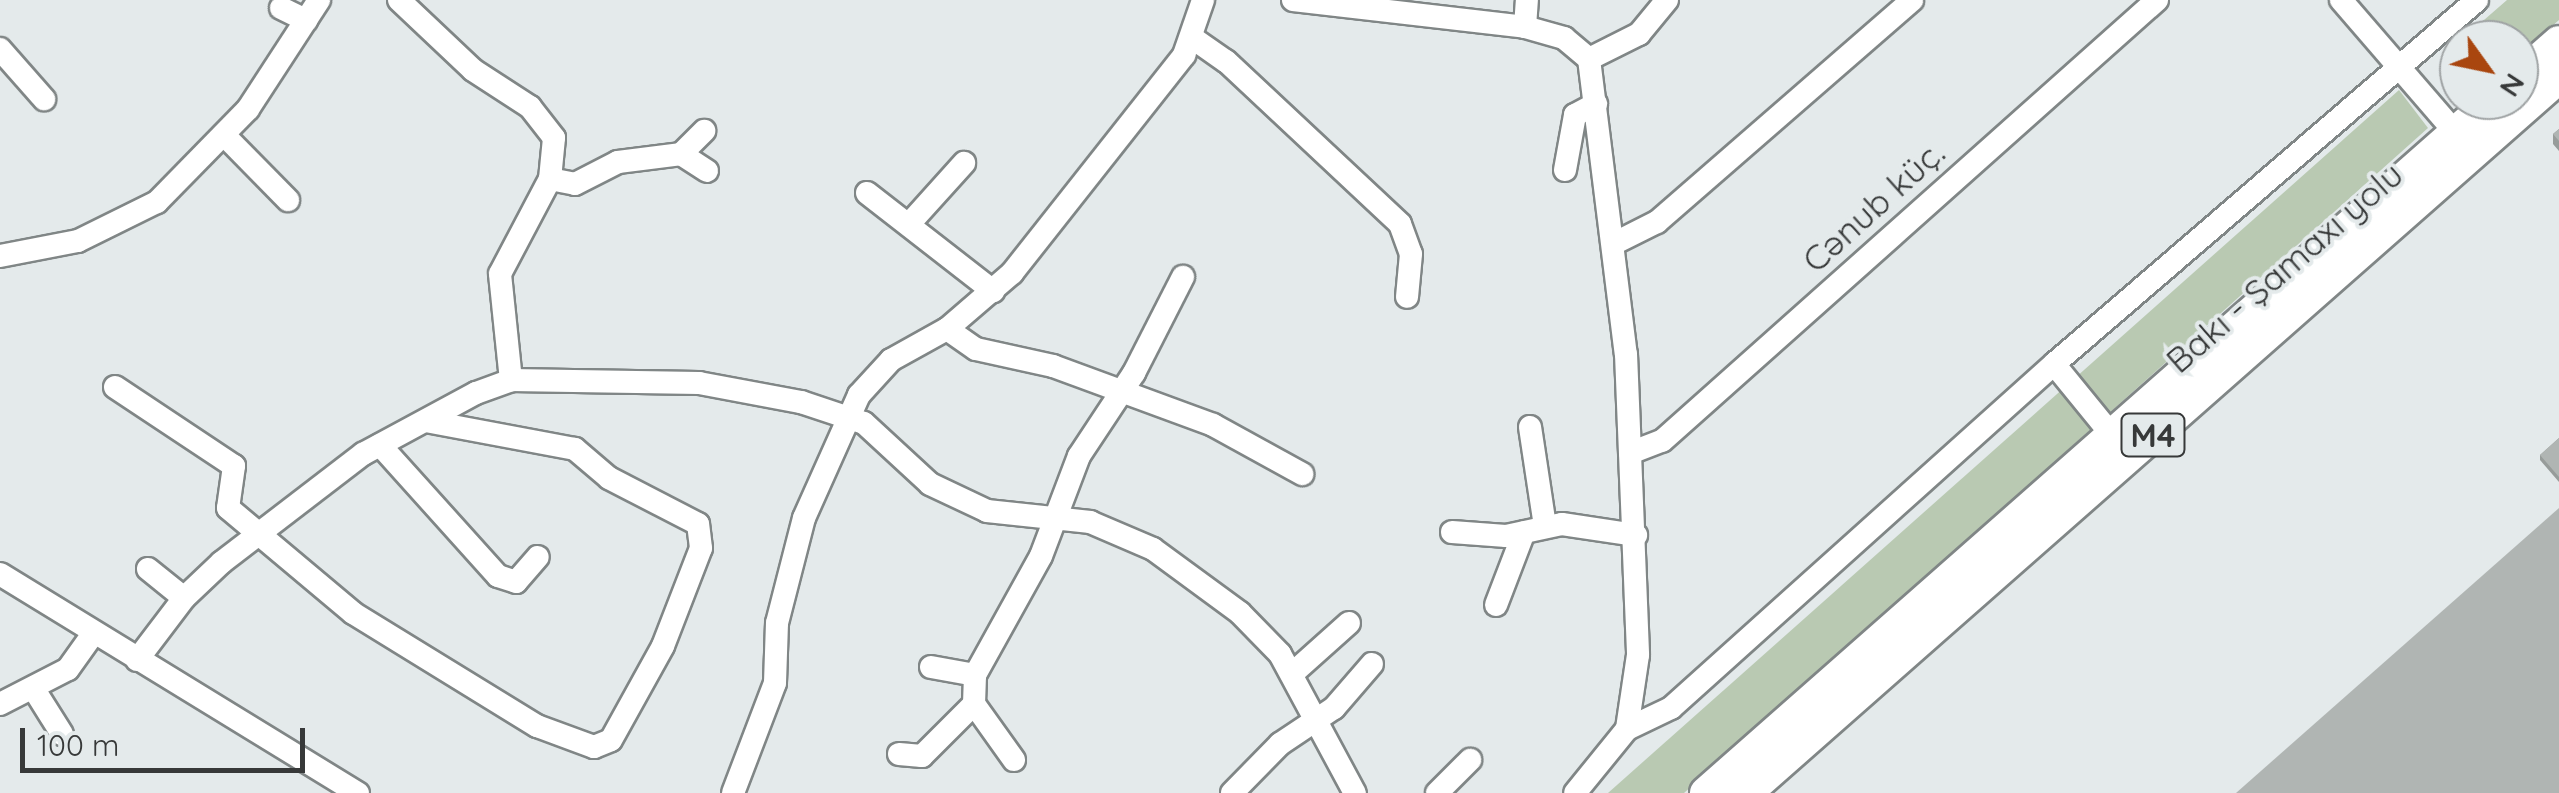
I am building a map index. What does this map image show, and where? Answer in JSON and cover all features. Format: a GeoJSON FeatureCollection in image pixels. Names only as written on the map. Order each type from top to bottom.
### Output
{"type":"FeatureCollection","features":[{"type":"Feature","properties":{"kind":"highway"},"geometry":{"type":"LineString","coordinates":[[2539,60],[2559,42]]}},
{"type":"Feature","properties":{"kind":"highway","name":"Bakı - Şamaxı yolu"},"geometry":{"type":"LineString","coordinates":[[1746,793],[2559,77]]}},
{"type":"Feature","properties":{"kind":"highway","name":"Bakı - Şamaxı yolu"},"geometry":{"type":"LineString","coordinates":[[1706,793],[2471,120]]}},
{"type":"Feature","properties":{"kind":"street"},"geometry":{"type":"LineString","coordinates":[[399,0],[473,70],[548,125],[555,154],[550,180],[500,274],[511,380]]}},
{"type":"Feature","properties":{"kind":"street"},"geometry":{"type":"LineString","coordinates":[[732,793],[776,675],[775,634],[796,543],[817,478],[848,416],[876,373],[946,330],[993,290],[1066,210],[1194,39],[1203,0]]}},
{"type":"Feature","properties":{"kind":"street"},"geometry":{"type":"LineString","coordinates":[[1293,0],[1372,5],[1525,27],[1564,38],[1588,59],[1614,242],[1636,535],[1638,654],[1626,729]]}},
{"type":"Feature","properties":{"kind":"street"},"geometry":{"type":"LineString","coordinates":[[1525,27],[1527,0]]}},
{"type":"Feature","properties":{"kind":"street"},"geometry":{"type":"LineString","coordinates":[[1588,59],[1639,34],[1668,0]]}},
{"type":"Feature","properties":{"kind":"street"},"geometry":{"type":"LineString","coordinates":[[1614,242],[1657,222],[1912,0]]}},
{"type":"Feature","properties":{"kind":"street","name":"Cənub küç."},"geometry":{"type":"LineString","coordinates":[[1630,454],[1662,442],[2157,0]]}},
{"type":"Feature","properties":{"kind":"street"},"geometry":{"type":"LineString","coordinates":[[2342,0],[2456,133]]}},
{"type":"Feature","properties":{"kind":"street"},"geometry":{"type":"LineString","coordinates":[[1575,793],[1626,729],[1670,708],[2054,364],[2477,0]]}},
{"type":"Feature","properties":{"kind":"street"},"geometry":{"type":"LineString","coordinates":[[281,8],[313,10]]}},
{"type":"Feature","properties":{"kind":"street"},"geometry":{"type":"LineString","coordinates":[[0,256],[78,242],[135,217],[226,136],[313,10]]}},
{"type":"Feature","properties":{"kind":"street"},"geometry":{"type":"LineString","coordinates":[[1194,39],[1226,61],[1400,224],[1411,254],[1407,297]]}},
{"type":"Feature","properties":{"kind":"street"},"geometry":{"type":"LineString","coordinates":[[0,48],[44,99]]}},
{"type":"Feature","properties":{"kind":"street"},"geometry":{"type":"LineString","coordinates":[[1565,170],[1575,115],[1596,104]]}},
{"type":"Feature","properties":{"kind":"street"},"geometry":{"type":"LineString","coordinates":[[681,154],[686,142],[704,132]]}},
{"type":"Feature","properties":{"kind":"street"},"geometry":{"type":"LineString","coordinates":[[226,136],[288,200]]}},
{"type":"Feature","properties":{"kind":"street"},"geometry":{"type":"LineString","coordinates":[[550,180],[575,184],[618,162],[681,154],[707,171]]}},
{"type":"Feature","properties":{"kind":"street"},"geometry":{"type":"LineString","coordinates":[[910,223],[964,163]]}},
{"type":"Feature","properties":{"kind":"street"},"geometry":{"type":"LineString","coordinates":[[868,194],[993,290]]}},
{"type":"Feature","properties":{"kind":"street"},"geometry":{"type":"LineString","coordinates":[[1014,760],[974,704],[975,675],[1033,572],[1079,456],[1123,392],[1183,276]]}},
{"type":"Feature","properties":{"kind":"street"},"geometry":{"type":"LineString","coordinates":[[946,330],[976,350],[1053,366],[1233,433],[1302,474]]}},
{"type":"Feature","properties":{"kind":"street"},"geometry":{"type":"LineString","coordinates":[[2054,364],[2111,434]]}},
{"type":"Feature","properties":{"kind":"street"},"geometry":{"type":"LineString","coordinates":[[137,660],[184,598],[380,445],[426,421],[511,380],[699,383],[848,416],[877,432],[911,470],[962,501],[1052,521],[1103,525],[1153,549],[1240,613],[1293,673],[1355,793]]}},
{"type":"Feature","properties":{"kind":"street"},"geometry":{"type":"LineString","coordinates":[[115,386],[234,466],[228,508],[353,612],[537,726],[594,747],[611,740],[662,646],[701,548],[698,524],[610,478],[575,449],[426,421]]}},
{"type":"Feature","properties":{"kind":"street"},"geometry":{"type":"LineString","coordinates":[[1496,605],[1534,529],[1530,427]]}},
{"type":"Feature","properties":{"kind":"street"},"geometry":{"type":"LineString","coordinates":[[380,445],[498,576],[516,582],[538,557]]}},
{"type":"Feature","properties":{"kind":"street"},"geometry":{"type":"LineString","coordinates":[[1452,532],[1534,529],[1636,535]]}},
{"type":"Feature","properties":{"kind":"street"},"geometry":{"type":"LineString","coordinates":[[148,569],[184,598]]}},
{"type":"Feature","properties":{"kind":"street"},"geometry":{"type":"LineString","coordinates":[[0,574],[358,793]]}},
{"type":"Feature","properties":{"kind":"street"},"geometry":{"type":"LineString","coordinates":[[1293,673],[1349,623]]}},
{"type":"Feature","properties":{"kind":"street"},"geometry":{"type":"LineString","coordinates":[[0,704],[35,691],[68,669],[94,634]]}},
{"type":"Feature","properties":{"kind":"street"},"geometry":{"type":"LineString","coordinates":[[1232,793],[1280,744],[1317,721],[1372,664]]}},
{"type":"Feature","properties":{"kind":"street"},"geometry":{"type":"LineString","coordinates":[[932,667],[975,675]]}},
{"type":"Feature","properties":{"kind":"street"},"geometry":{"type":"LineString","coordinates":[[35,691],[62,734]]}},
{"type":"Feature","properties":{"kind":"street"},"geometry":{"type":"LineString","coordinates":[[899,754],[922,756],[974,704]]}},
{"type":"Feature","properties":{"kind":"street"},"geometry":{"type":"LineString","coordinates":[[1436,793],[1470,760]]}},
{"type":"Feature","properties":{"kind":"street"},"geometry":{"type":"LineString","coordinates":[[308,793],[320,772]]}},
{"type":"Feature","properties":{"kind":"green space"},"geometry":{"type":"Polygon","coordinates":[[[2507,0],[2559,0],[2559,20],[2539,38],[2539,20],[2484,20],[2507,0]]]}},
{"type":"Feature","properties":{"kind":"green space"},"geometry":{"type":"Polygon","coordinates":[[[2399,90],[2428,128],[1684,793],[1608,793],[2399,90]]]}},
{"type":"Feature","properties":{"kind":"building"},"geometry":{"type":"Polygon","coordinates":[[[2559,438],[2559,477],[2540,455],[2559,438]]]}},
{"type":"Feature","properties":{"kind":"building"},"geometry":{"type":"Polygon","coordinates":[[[2559,508],[2559,793],[2236,793],[2559,508]]]}}]}
